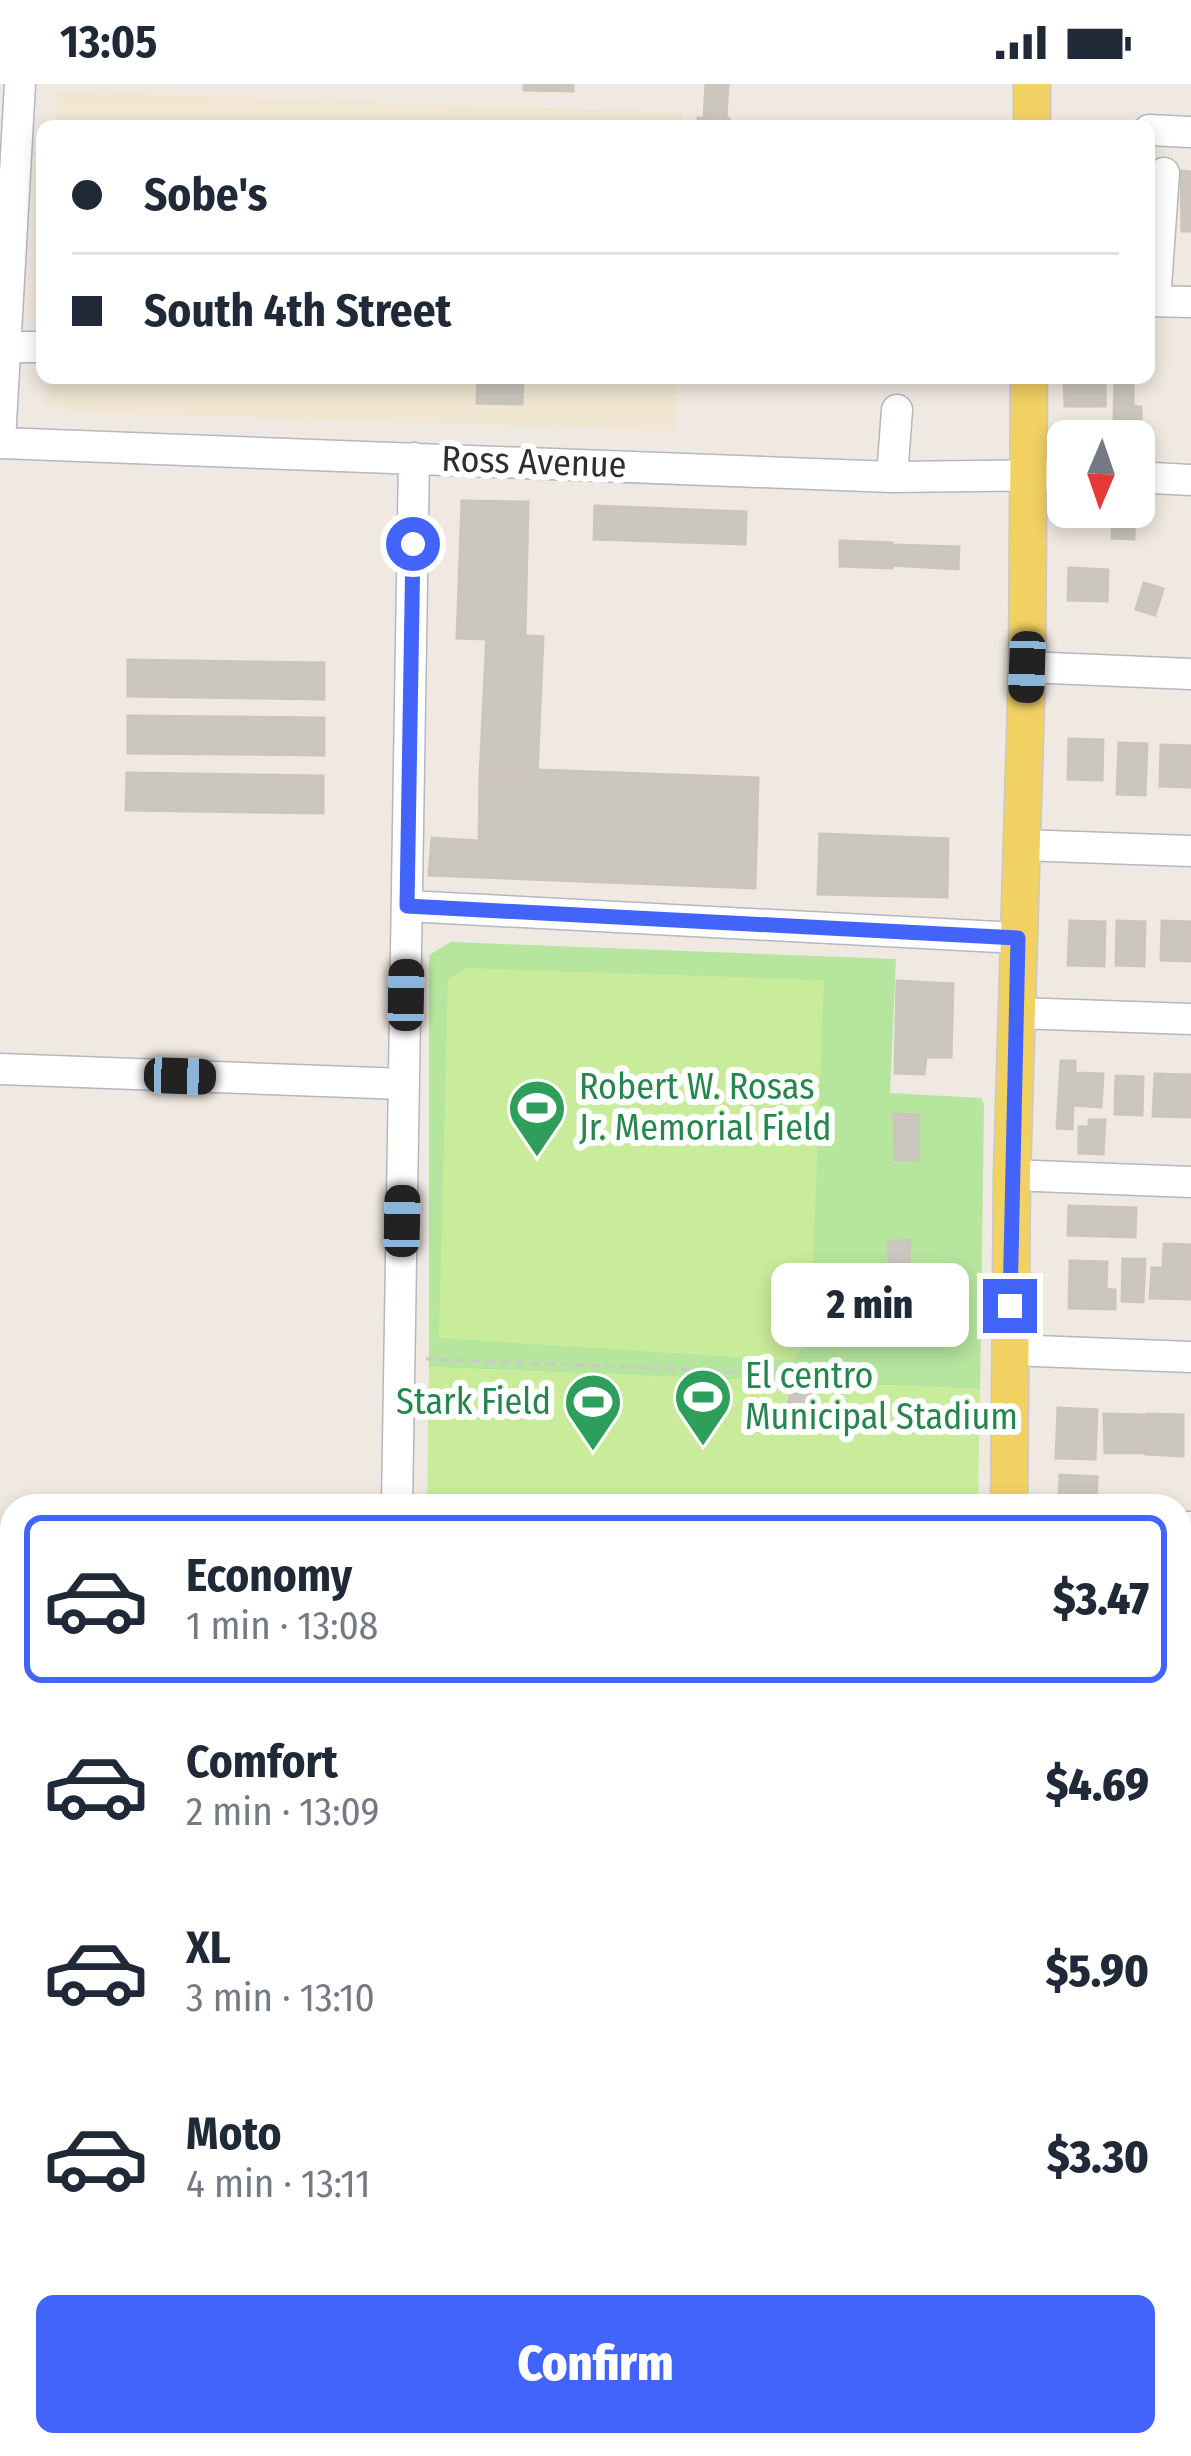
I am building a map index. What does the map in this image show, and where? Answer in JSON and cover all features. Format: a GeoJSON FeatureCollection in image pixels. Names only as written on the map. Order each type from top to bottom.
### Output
{"type":"FeatureCollection","features":[{"type":"Feature","properties":{"kind":"main road"},"geometry":{"type":"LineString","coordinates":[[1032,120],[1033,84]]}},
{"type":"Feature","properties":{"kind":"main road"},"geometry":{"type":"LineString","coordinates":[[1009,1494],[1029,384]]}},
{"type":"Feature","properties":{"kind":"street"},"geometry":{"type":"LineString","coordinates":[[0,441],[20,84]]}},
{"type":"Feature","properties":{"kind":"street"},"geometry":{"type":"LineString","coordinates":[[1155,130],[1191,132]]}},
{"type":"Feature","properties":{"kind":"street"},"geometry":{"type":"LineString","coordinates":[[1155,269],[1164,173]]}},
{"type":"Feature","properties":{"kind":"street"},"geometry":{"type":"LineString","coordinates":[[1155,301],[1191,302]]}},
{"type":"Feature","properties":{"kind":"street"},"geometry":{"type":"LineString","coordinates":[[5,346],[36,347]]}},
{"type":"Feature","properties":{"kind":"street"},"geometry":{"type":"LineString","coordinates":[[892,477],[897,410]]}},
{"type":"Feature","properties":{"kind":"street","name":"Ross Avenue"},"geometry":{"type":"LineString","coordinates":[[0,441],[892,477],[1047,474]]}},
{"type":"Feature","properties":{"kind":"street"},"geometry":{"type":"LineString","coordinates":[[398,1494],[414,458]]}},
{"type":"Feature","properties":{"kind":"street"},"geometry":{"type":"LineString","coordinates":[[1155,478],[1191,479]]}},
{"type":"Feature","properties":{"kind":"street"},"geometry":{"type":"LineString","coordinates":[[1027,667],[1191,674]]}},
{"type":"Feature","properties":{"kind":"street"},"geometry":{"type":"LineString","coordinates":[[1021,845],[1191,851]]}},
{"type":"Feature","properties":{"kind":"street"},"geometry":{"type":"LineString","coordinates":[[407,906],[1018,938]]}},
{"type":"Feature","properties":{"kind":"street"},"geometry":{"type":"LineString","coordinates":[[1017,1012],[1191,1019]]}},
{"type":"Feature","properties":{"kind":"street"},"geometry":{"type":"LineString","coordinates":[[0,1069],[404,1084]]}},
{"type":"Feature","properties":{"kind":"street"},"geometry":{"type":"LineString","coordinates":[[1012,1175],[1191,1182]]}},
{"type":"Feature","properties":{"kind":"street"},"geometry":{"type":"LineString","coordinates":[[1009,1350],[1191,1357]]}},
{"type":"Feature","properties":{"kind":"path"},"geometry":{"type":"LineString","coordinates":[[400,1358],[850,1376]]}},
{"type":"Feature","properties":{"kind":"shaded area"},"geometry":{"type":"Polygon","coordinates":[[[57,91],[683,113],[683,120],[56,120],[57,91]]]}},
{"type":"Feature","properties":{"kind":"shaded area"},"geometry":{"type":"Polygon","coordinates":[[[47,384],[676,384],[674,431],[69,412],[66,407],[46,406],[47,384]]]}},
{"type":"Feature","properties":{"kind":"green space"},"geometry":{"type":"Polygon","coordinates":[[[451,942],[896,959],[890,1093],[981,1098],[984,1104],[980,1389],[429,1367],[429,955],[451,942]]]}},
{"type":"Feature","properties":{"kind":"green space"},"geometry":{"type":"Polygon","coordinates":[[[466,968],[824,980],[810,1336],[794,1361],[439,1338],[448,979],[466,968]]]}},
{"type":"Feature","properties":{"kind":"green space","name":"Stark Field"},"geometry":{"type":"Polygon","coordinates":[[[429,1367],[980,1389],[978,1494],[427,1494],[429,1367]]]}},
{"type":"Feature","properties":{"kind":"building"},"geometry":{"type":"Polygon","coordinates":[[[524,84],[573,84],[573,91],[524,90],[524,84]]]}},
{"type":"Feature","properties":{"kind":"building"},"geometry":{"type":"Polygon","coordinates":[[[706,84],[728,84],[729,120],[698,120],[704,118],[706,84]]]}},
{"type":"Feature","properties":{"kind":"building"},"geometry":{"type":"Polygon","coordinates":[[[1181,171],[1191,172],[1191,231],[1182,231],[1181,171]]]}},
{"type":"Feature","properties":{"kind":"building"},"geometry":{"type":"Polygon","coordinates":[[[478,384],[523,384],[522,404],[477,403],[478,384]]]}},
{"type":"Feature","properties":{"kind":"building"},"geometry":{"type":"Polygon","coordinates":[[[1064,384],[1105,384],[1105,406],[1065,406],[1064,384]]]}},
{"type":"Feature","properties":{"kind":"building"},"geometry":{"type":"Polygon","coordinates":[[[1115,384],[1133,384],[1133,406],[1141,407],[1141,420],[1114,419],[1115,384]]]}},
{"type":"Feature","properties":{"kind":"building"},"geometry":{"type":"Polygon","coordinates":[[[462,501],[528,502],[525,636],[487,633],[486,639],[457,638],[462,501]]]}},
{"type":"Feature","properties":{"kind":"building"},"geometry":{"type":"Polygon","coordinates":[[[595,506],[746,512],[745,544],[594,539],[595,506]]]}},
{"type":"Feature","properties":{"kind":"building"},"geometry":{"type":"Polygon","coordinates":[[[1112,528],[1134,528],[1134,539],[1112,538],[1112,528]]]}},
{"type":"Feature","properties":{"kind":"building"},"geometry":{"type":"Polygon","coordinates":[[[840,541],[892,543],[892,568],[840,566],[840,541]]]}},
{"type":"Feature","properties":{"kind":"building"},"geometry":{"type":"Polygon","coordinates":[[[891,545],[959,547],[958,569],[891,565],[891,545]]]}},
{"type":"Feature","properties":{"kind":"building"},"geometry":{"type":"Polygon","coordinates":[[[1069,568],[1108,570],[1107,601],[1068,600],[1069,568]]]}},
{"type":"Feature","properties":{"kind":"building"},"geometry":{"type":"Polygon","coordinates":[[[1144,583],[1163,589],[1155,615],[1136,609],[1144,583]]]}},
{"type":"Feature","properties":{"kind":"building"},"geometry":{"type":"Polygon","coordinates":[[[487,633],[543,637],[537,776],[480,775],[487,633]]]}},
{"type":"Feature","properties":{"kind":"building"},"geometry":{"type":"Polygon","coordinates":[[[128,660],[324,663],[324,699],[128,696],[128,660]]]}},
{"type":"Feature","properties":{"kind":"building"},"geometry":{"type":"Polygon","coordinates":[[[128,716],[324,718],[324,755],[128,753],[128,716]]]}},
{"type":"Feature","properties":{"kind":"building"},"geometry":{"type":"Polygon","coordinates":[[[1069,739],[1103,740],[1102,780],[1068,779],[1069,739]]]}},
{"type":"Feature","properties":{"kind":"building"},"geometry":{"type":"Polygon","coordinates":[[[1119,743],[1147,744],[1145,795],[1117,794],[1119,743]]]}},
{"type":"Feature","properties":{"kind":"building"},"geometry":{"type":"Polygon","coordinates":[[[1161,745],[1191,746],[1191,787],[1160,786],[1161,745]]]}},
{"type":"Feature","properties":{"kind":"building"},"geometry":{"type":"Polygon","coordinates":[[[538,770],[758,778],[755,888],[429,875],[432,838],[479,841],[480,775],[537,776],[538,770]]]}},
{"type":"Feature","properties":{"kind":"building"},"geometry":{"type":"Polygon","coordinates":[[[127,773],[323,776],[323,813],[126,810],[127,773]]]}},
{"type":"Feature","properties":{"kind":"building"},"geometry":{"type":"Polygon","coordinates":[[[820,834],[948,839],[947,897],[818,894],[820,834]]]}},
{"type":"Feature","properties":{"kind":"building"},"geometry":{"type":"Polygon","coordinates":[[[1070,921],[1105,922],[1104,966],[1068,965],[1070,921]]]}},
{"type":"Feature","properties":{"kind":"building"},"geometry":{"type":"Polygon","coordinates":[[[1117,921],[1145,922],[1144,966],[1116,965],[1117,921]]]}},
{"type":"Feature","properties":{"kind":"building"},"geometry":{"type":"Polygon","coordinates":[[[1162,921],[1191,922],[1191,961],[1161,960],[1162,921]]]}},
{"type":"Feature","properties":{"kind":"building"},"geometry":{"type":"Polygon","coordinates":[[[897,981],[953,984],[951,1057],[926,1057],[924,1074],[895,1073],[897,981]]]}},
{"type":"Feature","properties":{"kind":"building"},"geometry":{"type":"Polygon","coordinates":[[[1061,1061],[1075,1061],[1075,1073],[1103,1074],[1101,1107],[1073,1105],[1072,1129],[1057,1128],[1061,1061]]]}},
{"type":"Feature","properties":{"kind":"building"},"geometry":{"type":"Polygon","coordinates":[[[1155,1074],[1191,1075],[1191,1117],[1153,1116],[1155,1074]]]}},
{"type":"Feature","properties":{"kind":"building"},"geometry":{"type":"Polygon","coordinates":[[[1116,1076],[1143,1077],[1142,1115],[1115,1114],[1116,1076]]]}},
{"type":"Feature","properties":{"kind":"building"},"geometry":{"type":"Polygon","coordinates":[[[894,1114],[918,1115],[918,1160],[895,1160],[894,1114]]]}},
{"type":"Feature","properties":{"kind":"building"},"geometry":{"type":"Polygon","coordinates":[[[1089,1120],[1105,1120],[1103,1154],[1079,1153],[1079,1127],[1089,1127],[1089,1120]]]}},
{"type":"Feature","properties":{"kind":"building"},"geometry":{"type":"Polygon","coordinates":[[[1069,1206],[1136,1208],[1135,1237],[1068,1235],[1069,1206]]]}},
{"type":"Feature","properties":{"kind":"building"},"geometry":{"type":"Polygon","coordinates":[[[910,1240],[909,1264],[889,1263],[889,1242],[910,1240]]]}},
{"type":"Feature","properties":{"kind":"building"},"geometry":{"type":"Polygon","coordinates":[[[1164,1244],[1191,1245],[1191,1299],[1150,1298],[1152,1268],[1163,1268],[1164,1244]]]}},
{"type":"Feature","properties":{"kind":"building"},"geometry":{"type":"Polygon","coordinates":[[[1123,1259],[1145,1259],[1143,1302],[1122,1301],[1123,1259]]]}},
{"type":"Feature","properties":{"kind":"building"},"geometry":{"type":"Polygon","coordinates":[[[1070,1261],[1107,1262],[1106,1289],[1115,1290],[1115,1309],[1069,1308],[1070,1261]]]}},
{"type":"Feature","properties":{"kind":"building"},"geometry":{"type":"Polygon","coordinates":[[[791,1388],[813,1389],[813,1422],[786,1420],[791,1388]]]}},
{"type":"Feature","properties":{"kind":"building"},"geometry":{"type":"Polygon","coordinates":[[[1058,1408],[1097,1410],[1095,1459],[1056,1458],[1058,1408]]]}},
{"type":"Feature","properties":{"kind":"building"},"geometry":{"type":"Polygon","coordinates":[[[1104,1414],[1144,1415],[1144,1453],[1105,1453],[1104,1414]]]}},
{"type":"Feature","properties":{"kind":"building"},"geometry":{"type":"Polygon","coordinates":[[[1147,1414],[1183,1415],[1183,1456],[1146,1454],[1147,1414]]]}},
{"type":"Feature","properties":{"kind":"building"},"geometry":{"type":"Polygon","coordinates":[[[1060,1475],[1097,1477],[1096,1494],[1059,1494],[1060,1475]]]}},
{"type":"Feature","properties":{"kind":"place","name":"Robert W. Rosas Jr. Memorial Field"},"geometry":{"type":"Point","coordinates":[537,1159]}},
{"type":"Feature","properties":{"kind":"place","name":"El centro Municipal Stadium"},"geometry":{"type":"Point","coordinates":[703,1448]}},
{"type":"Feature","properties":{"kind":"place","name":"Stark Field"},"geometry":{"type":"Point","coordinates":[593,1453]}},
{"type":"Feature","properties":{"kind":"route"},"geometry":{"type":"LineString","coordinates":[[413,544],[407,906],[1018,938],[1010,1306]]}}]}
